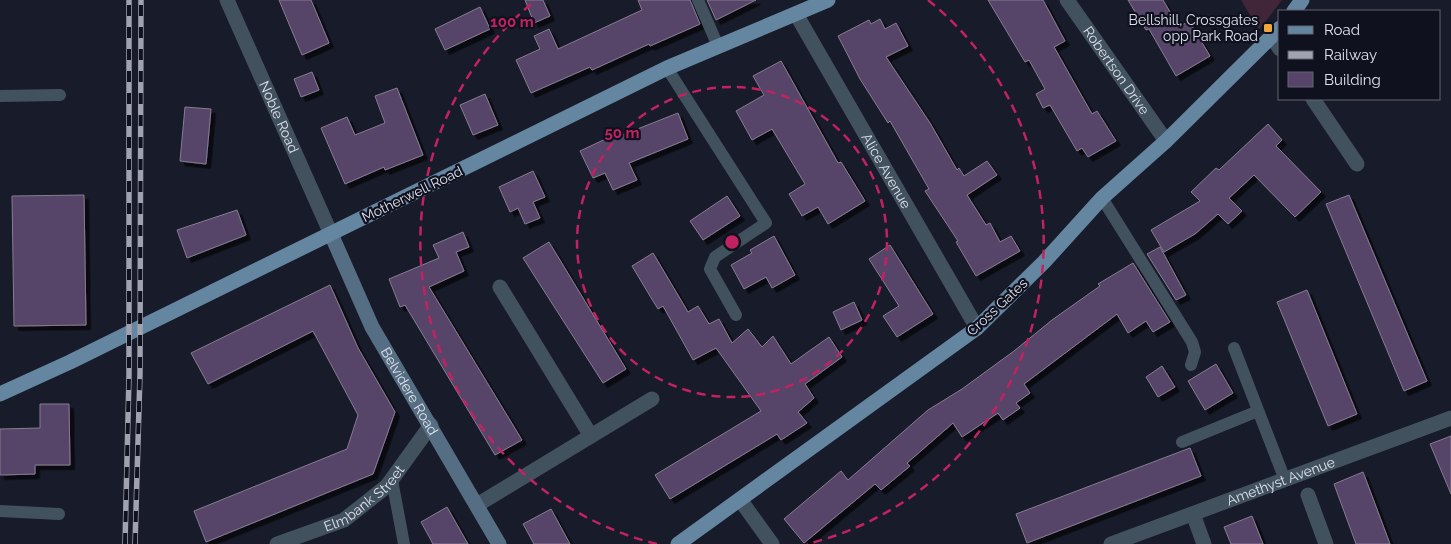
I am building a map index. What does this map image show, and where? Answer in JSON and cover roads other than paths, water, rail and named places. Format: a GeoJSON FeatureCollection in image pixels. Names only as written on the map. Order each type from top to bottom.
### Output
{"type":"FeatureCollection","features":[{"type":"Feature","properties":{"kind":"main road","name":"Motherwell Road"},"geometry":{"type":"LineString","coordinates":[[0,394],[331,234],[667,68],[828,0]]}},
{"type":"Feature","properties":{"kind":"main road","name":"Cross Gates"},"geometry":{"type":"LineString","coordinates":[[678,544],[741,501],[870,404],[977,328],[1044,262],[1102,198],[1277,38]]}},
{"type":"Feature","properties":{"kind":"street","name":"Noble Road"},"geometry":{"type":"LineString","coordinates":[[228,0],[331,234]]}},
{"type":"Feature","properties":{"kind":"street","name":"Robertson Drive"},"geometry":{"type":"LineString","coordinates":[[1067,0],[1166,141]]}},
{"type":"Feature","properties":{"kind":"street","name":"Alice Avenue"},"geometry":{"type":"LineString","coordinates":[[796,14],[977,328]]}},
{"type":"Feature","properties":{"kind":"street"},"geometry":{"type":"LineString","coordinates":[[1314,100],[1358,164]]}},
{"type":"Feature","properties":{"kind":"street","name":"Belvidere Road"},"geometry":{"type":"LineString","coordinates":[[331,234],[372,327],[499,544]]}},
{"type":"Feature","properties":{"kind":"street"},"geometry":{"type":"LineString","coordinates":[[500,287],[591,436]]}},
{"type":"Feature","properties":{"kind":"street"},"geometry":{"type":"LineString","coordinates":[[477,505],[652,399]]}},
{"type":"Feature","properties":{"kind":"street","name":"Amethyst Avenue"},"geometry":{"type":"LineString","coordinates":[[1111,544],[1451,418]]}},
{"type":"Feature","properties":{"kind":"street","name":"Elmbank Street"},"geometry":{"type":"LineString","coordinates":[[277,544],[344,520],[392,480],[431,425]]}},
{"type":"Feature","properties":{"kind":"street"},"geometry":{"type":"LineString","coordinates":[[1308,495],[1326,544]]}},
{"type":"Feature","properties":{"kind":"street"},"geometry":{"type":"LineString","coordinates":[[741,501],[772,544]]}},
{"type":"Feature","properties":{"kind":"street"},"geometry":{"type":"LineString","coordinates":[[1193,514],[1204,544]]}},
{"type":"Feature","properties":{"kind":"lane"},"geometry":{"type":"LineString","coordinates":[[698,0],[718,46]]}},
{"type":"Feature","properties":{"kind":"lane"},"geometry":{"type":"LineString","coordinates":[[667,68],[766,222],[715,257],[710,270],[736,315]]}},
{"type":"Feature","properties":{"kind":"lane"},"geometry":{"type":"LineString","coordinates":[[0,96],[60,95]]}},
{"type":"Feature","properties":{"kind":"lane"},"geometry":{"type":"LineString","coordinates":[[1102,198],[1192,342],[1195,352],[1191,364]]}},
{"type":"Feature","properties":{"kind":"lane"},"geometry":{"type":"LineString","coordinates":[[1234,348],[1285,480]]}},
{"type":"Feature","properties":{"kind":"lane"},"geometry":{"type":"LineString","coordinates":[[0,383],[0,394]]}},
{"type":"Feature","properties":{"kind":"lane"},"geometry":{"type":"LineString","coordinates":[[1182,442],[1258,412]]}},
{"type":"Feature","properties":{"kind":"lane"},"geometry":{"type":"LineString","coordinates":[[392,480],[404,544]]}},
{"type":"Feature","properties":{"kind":"lane"},"geometry":{"type":"LineString","coordinates":[[0,511],[59,514]]}},
{"type":"Feature","properties":{"kind":"railway"},"geometry":{"type":"LineString","coordinates":[[125,544],[129,376],[129,0]]}},
{"type":"Feature","properties":{"kind":"railway"},"geometry":{"type":"LineString","coordinates":[[135,544],[140,374],[141,0]]}},
{"type":"Feature","properties":{"kind":"place","name":"Bellshill, Crossgates opp Park Road"},"geometry":{"type":"Point","coordinates":[1268,28]}}]}
